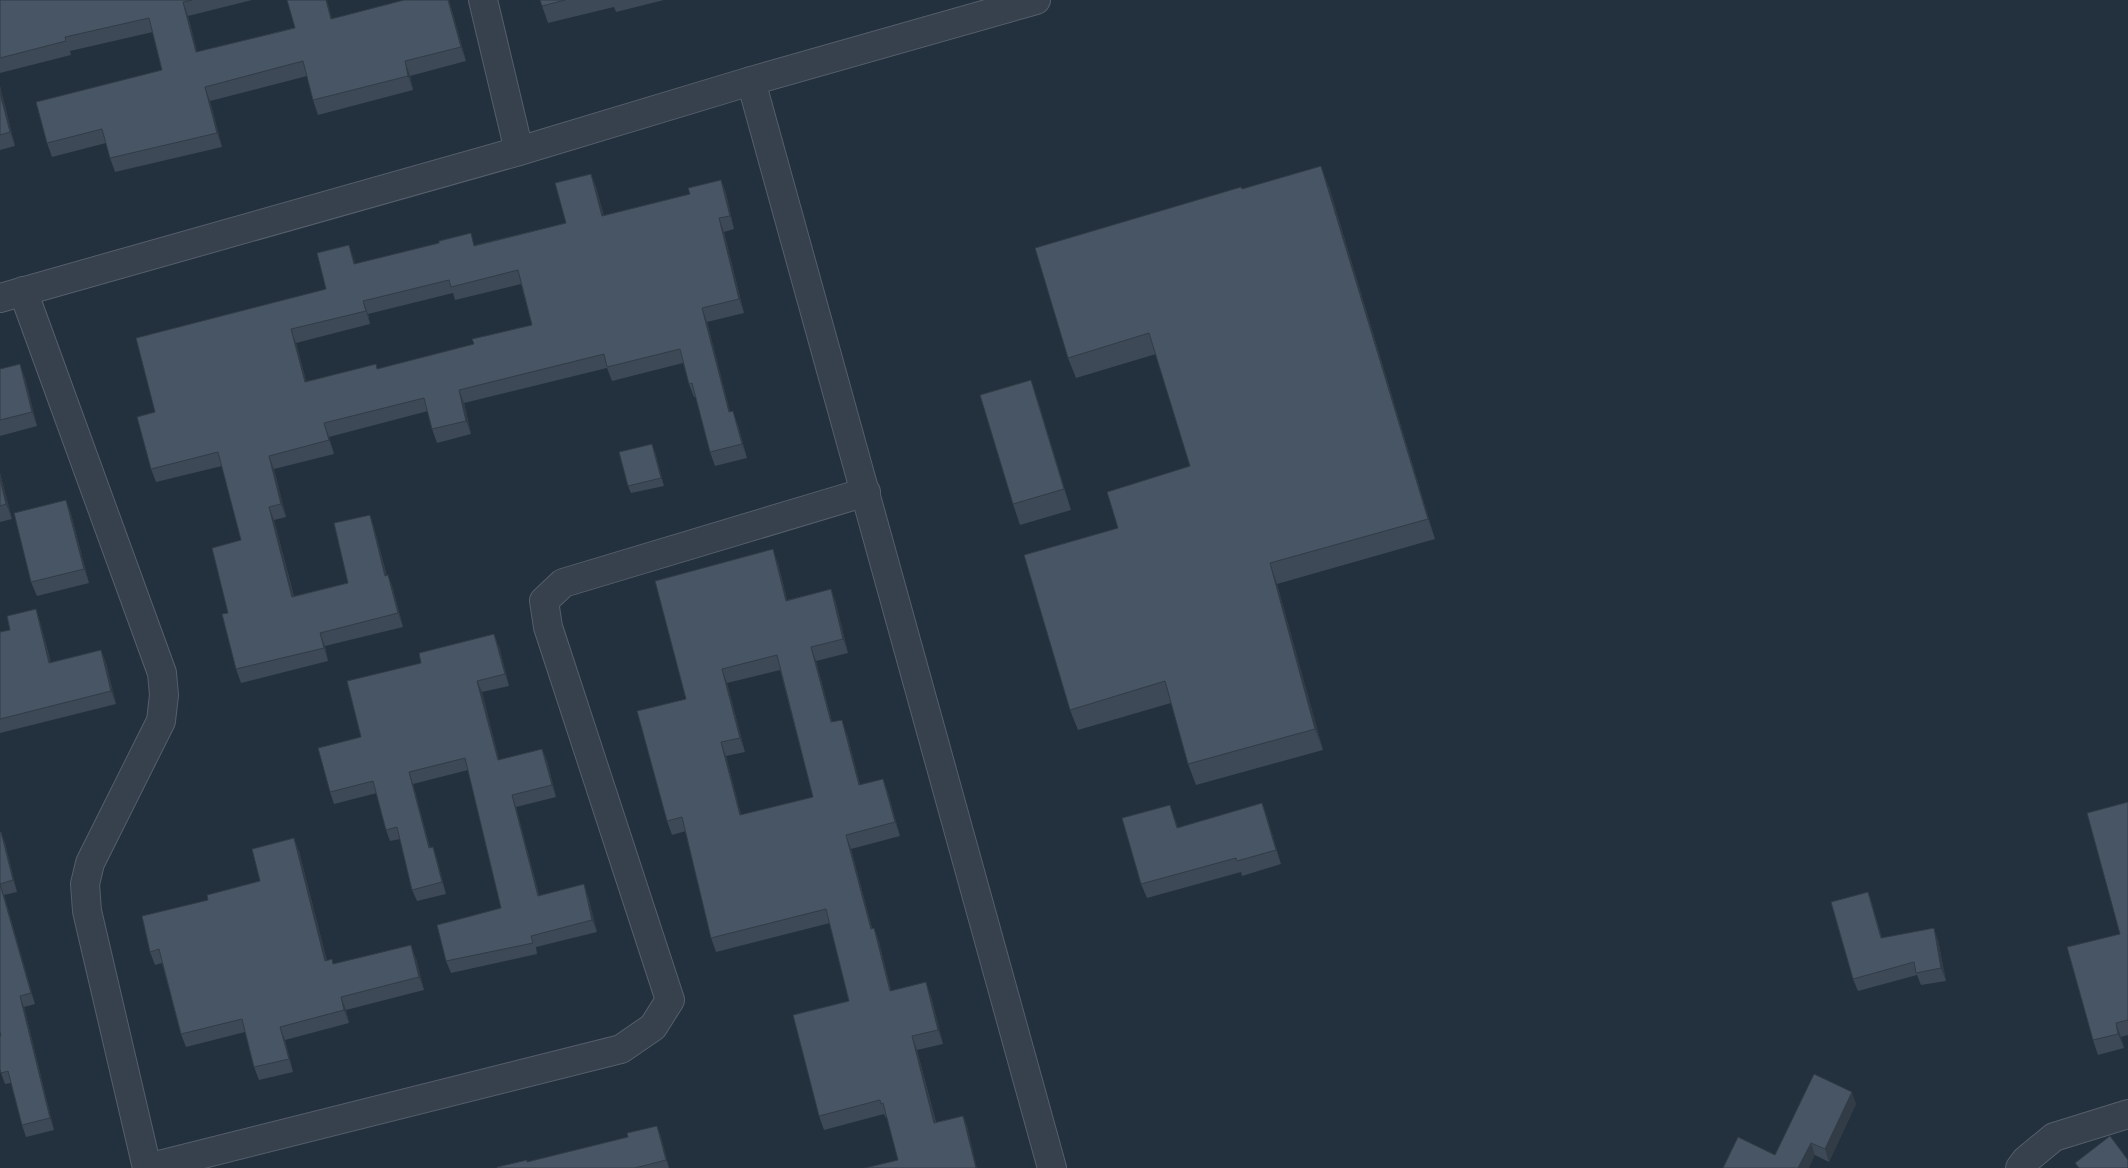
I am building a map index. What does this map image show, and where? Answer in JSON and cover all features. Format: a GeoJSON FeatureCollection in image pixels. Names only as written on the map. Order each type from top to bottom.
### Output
{"type":"FeatureCollection","features":[{"type":"Feature","properties":{"kind":"street"},"geometry":{"type":"LineString","coordinates":[[483,0],[519,151]]}},
{"type":"Feature","properties":{"kind":"street"},"geometry":{"type":"LineString","coordinates":[[866,492],[563,583],[544,601],[548,627],[670,1000],[653,1027],[621,1049],[147,1168],[87,911],[85,884],[90,863],[161,722],[164,694],[162,673],[11,294],[519,151],[751,81],[1036,0]]}},
{"type":"Feature","properties":{"kind":"street"},"geometry":{"type":"LineString","coordinates":[[751,81],[1052,1168]]}},
{"type":"Feature","properties":{"kind":"street"},"geometry":{"type":"LineString","coordinates":[[2020,1168],[2026,1160],[2054,1136],[2128,1114]]}},
{"type":"Feature","properties":{"kind":"building"},"geometry":{"type":"Polygon","coordinates":[[[0,0],[192,0],[183,2],[196,52],[295,28],[287,0],[326,0],[331,19],[404,0],[448,0],[461,47],[405,61],[408,76],[313,100],[303,61],[205,87],[217,133],[110,158],[102,129],[47,143],[36,102],[162,70],[149,18],[65,37],[66,41],[0,58],[0,0]]]}},
{"type":"Feature","properties":{"kind":"building"},"geometry":{"type":"Polygon","coordinates":[[[540,0],[565,0],[542,6],[540,0]]]}},
{"type":"Feature","properties":{"kind":"building"},"geometry":{"type":"Polygon","coordinates":[[[0,93],[10,132],[0,135],[0,93]]]}},
{"type":"Feature","properties":{"kind":"building"},"geometry":{"type":"Polygon","coordinates":[[[1321,166],[1428,519],[1270,563],[1315,729],[1188,764],[1165,681],[1070,710],[1024,555],[1118,528],[1107,492],[1190,466],[1149,333],[1068,358],[1035,248],[1241,187],[1242,189],[1321,166]]]}},
{"type":"Feature","properties":{"kind":"building"},"geometry":{"type":"Polygon","coordinates":[[[591,174],[602,216],[690,194],[688,188],[721,180],[730,216],[719,218],[739,299],[702,308],[729,412],[733,411],[742,444],[710,452],[692,383],[689,384],[680,349],[607,367],[604,354],[459,390],[466,421],[432,429],[424,398],[324,423],[329,440],[269,456],[281,504],[269,507],[292,597],[348,583],[334,523],[370,515],[385,576],[388,575],[398,613],[320,633],[324,648],[236,669],[222,614],[228,613],[212,548],[241,540],[218,452],[151,469],[137,417],[155,412],[136,338],[326,289],[317,253],[349,245],[354,264],[471,233],[474,246],[566,223],[555,183],[591,174]],[[518,270],[451,287],[449,280],[363,301],[366,311],[291,329],[305,382],[376,364],[377,369],[474,344],[472,339],[532,325],[518,270]]]}},
{"type":"Feature","properties":{"kind":"building"},"geometry":{"type":"Polygon","coordinates":[[[20,364],[32,412],[0,420],[0,369],[20,364]]]}},
{"type":"Feature","properties":{"kind":"building"},"geometry":{"type":"Polygon","coordinates":[[[1031,380],[1064,489],[1013,504],[980,395],[1031,380]]]}},
{"type":"Feature","properties":{"kind":"building"},"geometry":{"type":"Polygon","coordinates":[[[652,444],[661,478],[628,486],[619,452],[652,444]]]}},
{"type":"Feature","properties":{"kind":"building"},"geometry":{"type":"Polygon","coordinates":[[[0,479],[6,504],[0,506],[0,479]]]}},
{"type":"Feature","properties":{"kind":"building"},"geometry":{"type":"Polygon","coordinates":[[[66,500],[84,569],[31,582],[14,513],[66,500]]]}},
{"type":"Feature","properties":{"kind":"building"},"geometry":{"type":"Polygon","coordinates":[[[773,549],[786,601],[831,589],[843,639],[811,647],[831,722],[842,720],[859,785],[883,779],[895,822],[846,835],[871,929],[874,928],[890,991],[926,982],[938,1030],[912,1036],[934,1123],[963,1116],[976,1168],[865,1168],[898,1160],[883,1103],[881,1104],[880,1100],[819,1116],[793,1015],[849,1001],[826,909],[711,938],[682,817],[667,821],[637,711],[686,699],[655,581],[773,549]],[[777,655],[722,669],[740,738],[721,742],[740,815],[813,797],[777,655]]]}},
{"type":"Feature","properties":{"kind":"building"},"geometry":{"type":"Polygon","coordinates":[[[36,609],[49,663],[101,650],[111,691],[0,719],[0,632],[10,630],[7,616],[36,609]]]}},
{"type":"Feature","properties":{"kind":"building"},"geometry":{"type":"Polygon","coordinates":[[[494,634],[505,674],[477,681],[498,760],[542,749],[552,785],[512,795],[538,896],[584,884],[592,920],[531,936],[533,943],[446,961],[437,925],[501,908],[465,758],[409,772],[429,848],[433,847],[442,882],[412,890],[397,827],[386,830],[373,781],[330,792],[318,748],[361,737],[347,681],[421,663],[419,653],[494,634]]]}},
{"type":"Feature","properties":{"kind":"building"},"geometry":{"type":"Polygon","coordinates":[[[2128,802],[2128,1020],[2116,1023],[2118,1034],[2093,1040],[2067,947],[2120,934],[2087,813],[2128,802]]]}},
{"type":"Feature","properties":{"kind":"building"},"geometry":{"type":"Polygon","coordinates":[[[1262,803],[1276,850],[1237,861],[1236,858],[1141,884],[1122,818],[1170,805],[1177,828],[1262,803]]]}},
{"type":"Feature","properties":{"kind":"building"},"geometry":{"type":"Polygon","coordinates":[[[0,832],[13,880],[0,884],[0,832]]]}},
{"type":"Feature","properties":{"kind":"building"},"geometry":{"type":"Polygon","coordinates":[[[294,838],[325,961],[332,959],[333,964],[411,945],[419,977],[341,997],[344,1010],[280,1027],[289,1059],[254,1067],[242,1019],[181,1034],[159,949],[150,952],[142,916],[208,900],[207,895],[260,881],[252,849],[294,838]]]}},
{"type":"Feature","properties":{"kind":"building"},"geometry":{"type":"Polygon","coordinates":[[[0,884],[31,993],[20,996],[50,1118],[22,1125],[8,1071],[1,1073],[0,1069],[0,884]]]}},
{"type":"Feature","properties":{"kind":"building"},"geometry":{"type":"Polygon","coordinates":[[[1868,892],[1881,938],[1934,928],[1941,968],[1916,973],[1914,962],[1853,979],[1831,902],[1868,892]]]}},
{"type":"Feature","properties":{"kind":"building"},"geometry":{"type":"Polygon","coordinates":[[[1814,1074],[1852,1092],[1825,1149],[1811,1143],[1798,1168],[1723,1168],[1738,1137],[1775,1155],[1814,1074]]]}},
{"type":"Feature","properties":{"kind":"building"},"geometry":{"type":"Polygon","coordinates":[[[657,1126],[666,1160],[635,1168],[497,1168],[628,1137],[627,1133],[657,1126]]]}},
{"type":"Feature","properties":{"kind":"building"},"geometry":{"type":"Polygon","coordinates":[[[2110,1136],[2128,1160],[2128,1168],[2079,1168],[2075,1163],[2110,1136]]]}}]}
